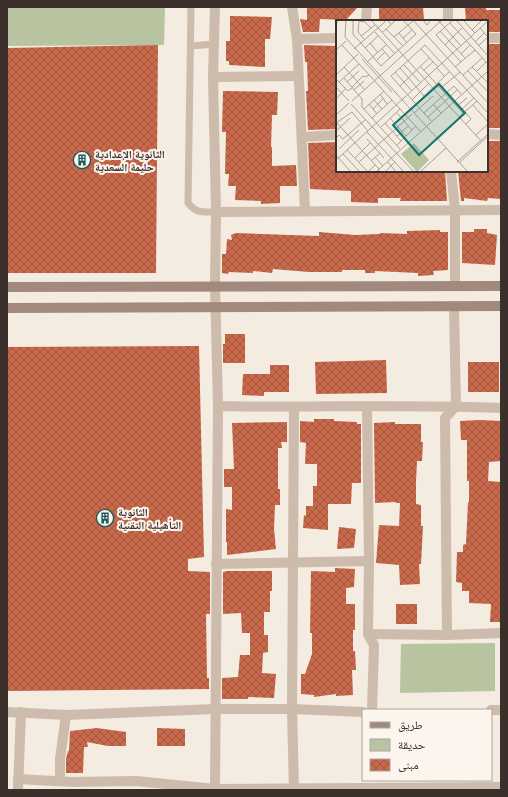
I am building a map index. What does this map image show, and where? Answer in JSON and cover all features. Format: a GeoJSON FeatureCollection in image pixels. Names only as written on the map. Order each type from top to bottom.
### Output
{"type":"FeatureCollection","features":[{"type":"Feature","properties":{"kind":"street"},"geometry":{"type":"LineString","coordinates":[[215,7],[213,77],[218,406],[215,789]]}},
{"type":"Feature","properties":{"kind":"street"},"geometry":{"type":"LineString","coordinates":[[292,7],[297,39],[298,76],[303,137],[305,211]]}},
{"type":"Feature","properties":{"kind":"street"},"geometry":{"type":"LineString","coordinates":[[366,20],[367,7]]}},
{"type":"Feature","properties":{"kind":"street"},"geometry":{"type":"LineString","coordinates":[[448,7],[448,20]]}},
{"type":"Feature","properties":{"kind":"street"},"geometry":{"type":"LineString","coordinates":[[297,39],[336,38]]}},
{"type":"Feature","properties":{"kind":"street"},"geometry":{"type":"LineString","coordinates":[[488,38],[501,38]]}},
{"type":"Feature","properties":{"kind":"street"},"geometry":{"type":"LineString","coordinates":[[213,77],[298,76]]}},
{"type":"Feature","properties":{"kind":"street"},"geometry":{"type":"LineString","coordinates":[[488,134],[501,135]]}},
{"type":"Feature","properties":{"kind":"street"},"geometry":{"type":"LineString","coordinates":[[303,137],[336,135]]}},
{"type":"Feature","properties":{"kind":"street"},"geometry":{"type":"LineString","coordinates":[[451,172],[455,210],[454,286]]}},
{"type":"Feature","properties":{"kind":"street"},"geometry":{"type":"LineString","coordinates":[[216,212],[501,210]]}},
{"type":"Feature","properties":{"kind":"street"},"geometry":{"type":"LineString","coordinates":[[7,287],[501,286]]}},
{"type":"Feature","properties":{"kind":"street"},"geometry":{"type":"LineString","coordinates":[[447,635],[445,418],[456,406],[454,306]]}},
{"type":"Feature","properties":{"kind":"street"},"geometry":{"type":"LineString","coordinates":[[7,308],[501,306]]}},
{"type":"Feature","properties":{"kind":"street"},"geometry":{"type":"LineString","coordinates":[[218,406],[456,406],[501,408]]}},
{"type":"Feature","properties":{"kind":"street"},"geometry":{"type":"LineString","coordinates":[[367,406],[369,561],[368,634],[374,645],[372,709]]}},
{"type":"Feature","properties":{"kind":"street"},"geometry":{"type":"LineString","coordinates":[[294,407],[292,562],[292,709],[294,789]]}},
{"type":"Feature","properties":{"kind":"street"},"geometry":{"type":"LineString","coordinates":[[216,564],[369,561]]}},
{"type":"Feature","properties":{"kind":"street"},"geometry":{"type":"LineString","coordinates":[[368,634],[447,635],[501,633]]}},
{"type":"Feature","properties":{"kind":"street"},"geometry":{"type":"LineString","coordinates":[[7,712],[66,715],[216,709],[292,709],[362,712]]}},
{"type":"Feature","properties":{"kind":"street"},"geometry":{"type":"LineString","coordinates":[[18,790],[21,712]]}},
{"type":"Feature","properties":{"kind":"street"},"geometry":{"type":"LineString","coordinates":[[60,781],[60,759],[66,715]]}},
{"type":"Feature","properties":{"kind":"street"},"geometry":{"type":"LineString","coordinates":[[18,780],[60,781],[72,786],[136,786],[215,789],[294,789],[370,786],[451,789],[501,787]]}},
{"type":"Feature","properties":{"kind":"lane"},"geometry":{"type":"LineString","coordinates":[[191,7],[188,204],[193,210],[198,212],[216,212]]}},
{"type":"Feature","properties":{"kind":"lane"},"geometry":{"type":"LineString","coordinates":[[191,46],[214,44]]}},
{"type":"Feature","properties":{"kind":"green space"},"geometry":{"type":"Polygon","coordinates":[[[7,7],[165,7],[164,45],[7,46],[7,7]]]}},
{"type":"Feature","properties":{"kind":"green space"},"geometry":{"type":"Polygon","coordinates":[[[495,643],[495,691],[400,693],[401,644],[495,643]]]}},
{"type":"Feature","properties":{"kind":"building"},"geometry":{"type":"Polygon","coordinates":[[[307,7],[358,7],[346,20],[320,19],[319,32],[303,32],[300,19],[307,20],[307,7]]]}},
{"type":"Feature","properties":{"kind":"building"},"geometry":{"type":"Polygon","coordinates":[[[379,7],[423,7],[424,20],[379,20],[379,7]]]}},
{"type":"Feature","properties":{"kind":"building"},"geometry":{"type":"Polygon","coordinates":[[[486,7],[486,10],[501,10],[501,32],[488,32],[488,20],[466,20],[465,8],[486,7]]]}},
{"type":"Feature","properties":{"kind":"building"},"geometry":{"type":"Polygon","coordinates":[[[230,16],[272,17],[270,39],[265,39],[265,67],[229,65],[229,61],[226,61],[226,41],[230,41],[230,16]]]}},
{"type":"Feature","properties":{"kind":"building"},"geometry":{"type":"Polygon","coordinates":[[[488,44],[501,44],[500,128],[488,128],[488,44]]]}},
{"type":"Feature","properties":{"kind":"building","name":"الثانوية الإعدادية حليمة السعدية"},"geometry":{"type":"Polygon","coordinates":[[[158,45],[156,273],[7,273],[7,48],[158,45]]]}},
{"type":"Feature","properties":{"kind":"building"},"geometry":{"type":"Polygon","coordinates":[[[304,45],[336,46],[336,129],[308,130],[306,91],[308,91],[307,62],[305,62],[304,45]]]}},
{"type":"Feature","properties":{"kind":"building"},"geometry":{"type":"Polygon","coordinates":[[[223,91],[278,92],[277,115],[272,115],[272,166],[296,165],[297,186],[280,186],[280,203],[261,204],[261,201],[235,200],[236,186],[228,186],[229,174],[225,174],[226,132],[222,132],[223,91]]]}},
{"type":"Feature","properties":{"kind":"building"},"geometry":{"type":"Polygon","coordinates":[[[488,141],[500,141],[501,199],[488,198],[487,201],[464,198],[464,201],[461,201],[458,172],[488,172],[488,141]]]}},
{"type":"Feature","properties":{"kind":"building"},"geometry":{"type":"Polygon","coordinates":[[[336,142],[336,172],[445,172],[447,201],[400,201],[401,198],[378,198],[378,203],[351,202],[351,191],[310,189],[308,143],[336,142]]]}},
{"type":"Feature","properties":{"kind":"building"},"geometry":{"type":"Polygon","coordinates":[[[474,229],[487,229],[487,233],[497,235],[495,265],[462,263],[462,232],[474,232],[474,229]]]}},
{"type":"Feature","properties":{"kind":"building"},"geometry":{"type":"Polygon","coordinates":[[[440,230],[440,232],[448,232],[448,270],[433,271],[434,275],[418,276],[418,273],[375,271],[375,273],[365,273],[365,270],[309,272],[273,269],[272,273],[253,271],[253,273],[222,273],[222,254],[226,254],[227,239],[232,240],[231,235],[236,233],[319,236],[319,232],[355,235],[380,233],[407,234],[407,231],[440,230]]]}},
{"type":"Feature","properties":{"kind":"building"},"geometry":{"type":"Polygon","coordinates":[[[225,334],[245,334],[245,363],[223,363],[223,344],[225,344],[225,334]]]}},
{"type":"Feature","properties":{"kind":"building","name":"الثانوية التأهيلية التقنية"},"geometry":{"type":"Polygon","coordinates":[[[199,346],[204,557],[188,559],[188,571],[210,572],[210,614],[206,614],[207,678],[209,678],[209,689],[7,691],[7,347],[199,346]]]}},
{"type":"Feature","properties":{"kind":"building"},"geometry":{"type":"Polygon","coordinates":[[[386,360],[387,393],[316,394],[315,362],[386,360]]]}},
{"type":"Feature","properties":{"kind":"building"},"geometry":{"type":"Polygon","coordinates":[[[468,362],[499,362],[499,392],[468,392],[468,362]]]}},
{"type":"Feature","properties":{"kind":"building"},"geometry":{"type":"Polygon","coordinates":[[[270,365],[289,365],[289,392],[264,392],[264,396],[242,395],[243,374],[270,374],[270,365]]]}},
{"type":"Feature","properties":{"kind":"building"},"geometry":{"type":"Polygon","coordinates":[[[314,419],[334,419],[334,421],[357,422],[357,424],[361,424],[361,483],[352,483],[351,504],[328,504],[328,530],[303,528],[304,515],[306,516],[306,506],[313,506],[313,486],[317,486],[317,464],[305,464],[306,443],[300,442],[300,421],[314,422],[314,419]]]}},
{"type":"Feature","properties":{"kind":"building"},"geometry":{"type":"Polygon","coordinates":[[[460,421],[501,421],[501,461],[489,462],[488,481],[501,482],[501,622],[490,622],[491,604],[469,603],[469,591],[462,591],[462,583],[456,582],[457,552],[463,552],[463,545],[466,544],[469,502],[469,481],[467,481],[467,440],[461,440],[460,421]]]}},
{"type":"Feature","properties":{"kind":"building"},"geometry":{"type":"Polygon","coordinates":[[[287,422],[287,442],[281,442],[282,448],[278,448],[278,489],[280,489],[280,505],[275,505],[274,529],[276,549],[227,555],[226,509],[232,510],[232,487],[224,487],[224,469],[234,469],[232,423],[287,422]]]}},
{"type":"Feature","properties":{"kind":"building"},"geometry":{"type":"Polygon","coordinates":[[[395,422],[395,424],[421,424],[421,442],[423,442],[422,461],[417,461],[416,482],[416,504],[421,505],[421,526],[423,526],[421,564],[419,564],[420,584],[400,585],[399,565],[376,563],[379,525],[399,526],[400,503],[375,503],[374,423],[395,422]]]}},
{"type":"Feature","properties":{"kind":"building"},"geometry":{"type":"Polygon","coordinates":[[[339,527],[356,529],[354,548],[337,549],[339,527]]]}},
{"type":"Feature","properties":{"kind":"building"},"geometry":{"type":"Polygon","coordinates":[[[335,568],[355,569],[354,587],[346,588],[346,604],[355,604],[353,651],[355,651],[356,670],[352,670],[353,695],[336,696],[336,694],[314,697],[314,695],[301,694],[301,674],[305,674],[312,654],[312,633],[310,633],[311,571],[335,572],[335,568]]]}},
{"type":"Feature","properties":{"kind":"building"},"geometry":{"type":"Polygon","coordinates":[[[272,571],[270,612],[264,612],[264,635],[268,635],[268,652],[263,653],[262,673],[276,674],[274,698],[248,697],[248,699],[222,699],[222,678],[238,677],[240,655],[250,655],[250,633],[242,633],[241,613],[223,614],[223,572],[272,571]]]}},
{"type":"Feature","properties":{"kind":"building"},"geometry":{"type":"Polygon","coordinates":[[[396,604],[417,604],[417,624],[396,624],[396,604]]]}},
{"type":"Feature","properties":{"kind":"building"},"geometry":{"type":"Polygon","coordinates":[[[97,728],[126,732],[126,746],[108,746],[87,742],[88,747],[84,747],[83,773],[66,773],[66,759],[69,751],[70,731],[97,728]]]}},
{"type":"Feature","properties":{"kind":"building"},"geometry":{"type":"Polygon","coordinates":[[[157,728],[185,729],[185,746],[157,746],[157,728]]]}},
{"type":"Feature","properties":{"kind":"place","name":"الثانوية الإعدادية حليمة السعدية"},"geometry":{"type":"Point","coordinates":[82,160]}},
{"type":"Feature","properties":{"kind":"place","name":"الثانوية التأهيلية التقنية"},"geometry":{"type":"Point","coordinates":[105,518]}}]}
